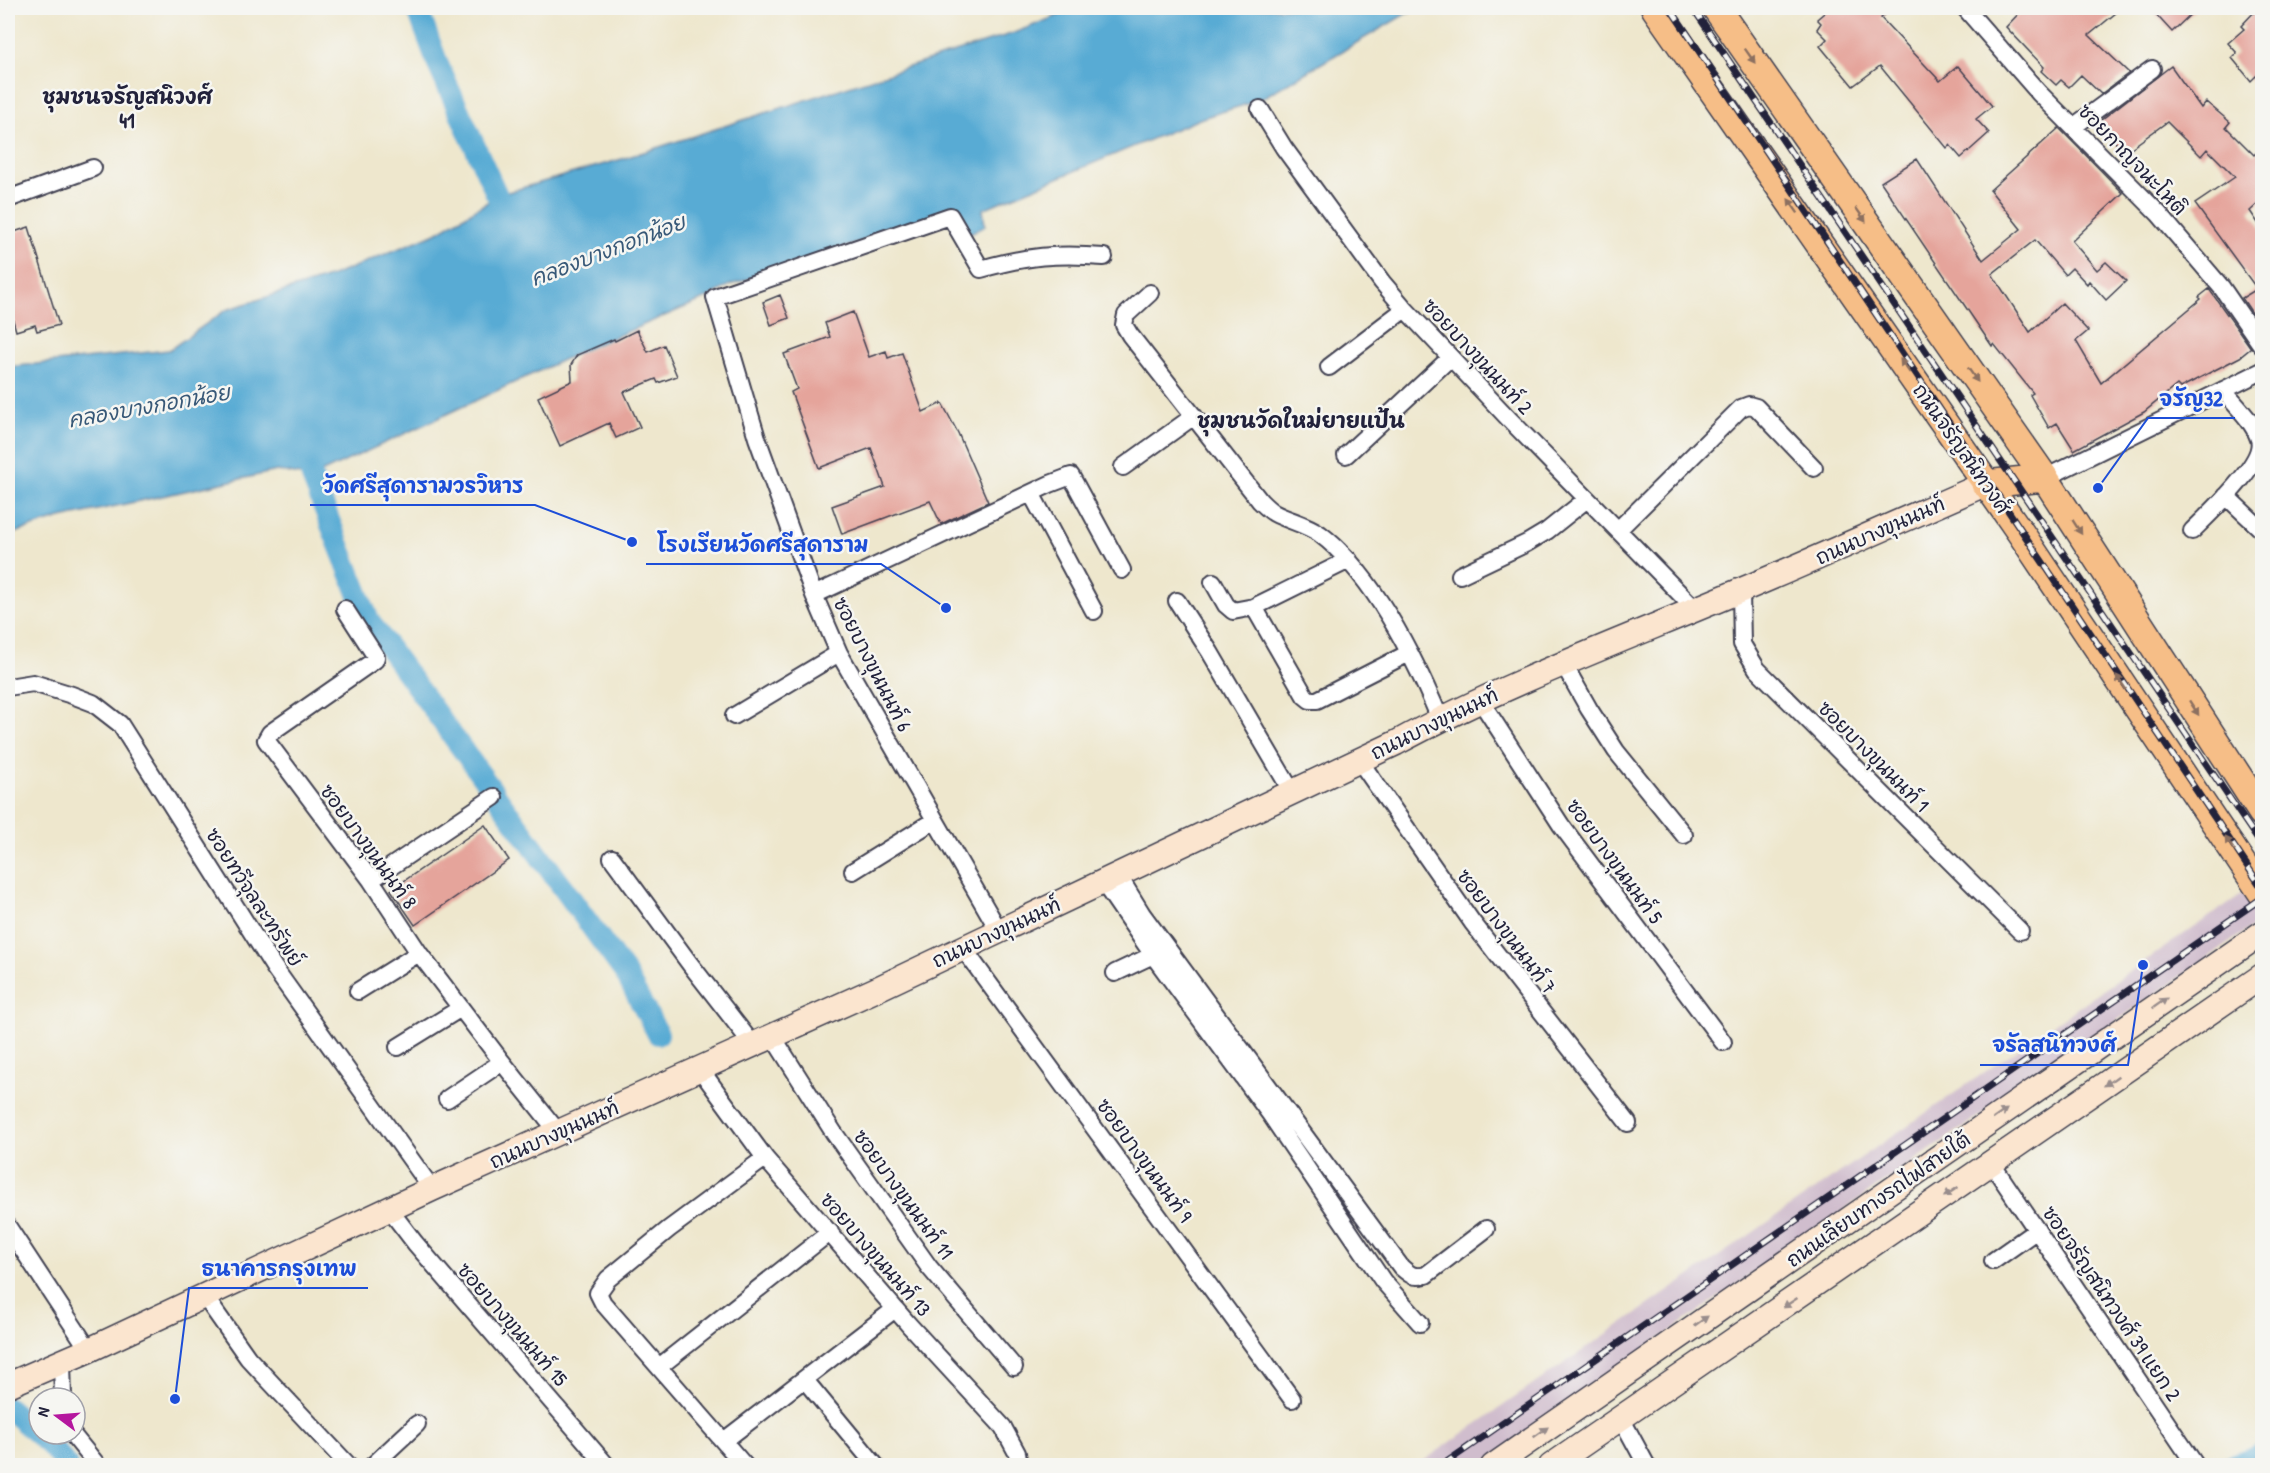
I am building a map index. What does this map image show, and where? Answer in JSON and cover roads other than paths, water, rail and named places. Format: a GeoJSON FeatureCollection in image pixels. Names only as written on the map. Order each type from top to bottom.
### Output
{"type":"FeatureCollection","features":[{"type":"Feature","properties":{"kind":"main road"},"geometry":{"type":"LineString","coordinates":[[1716,8],[2045,478],[2262,813]]}},
{"type":"Feature","properties":{"kind":"main road","name":"ถนนจรัญสนิทวงศ์"},"geometry":{"type":"LineString","coordinates":[[1661,16],[2020,532],[2262,892]]}},
{"type":"Feature","properties":{"kind":"main road"},"geometry":{"type":"LineString","coordinates":[[1985,484],[2045,478]]}},
{"type":"Feature","properties":{"kind":"street","name":"ซอยกาญจนะโหติ"},"geometry":{"type":"LineString","coordinates":[[1965,8],[2040,93],[2159,214],[2222,288],[2262,346]]}},
{"type":"Feature","properties":{"kind":"street"},"geometry":{"type":"LineString","coordinates":[[2073,127],[2152,69]]}},
{"type":"Feature","properties":{"kind":"street","name":"ซอยบางขุนนนท์ 2"},"geometry":{"type":"LineString","coordinates":[[1260,109],[1284,148],[1404,309],[1694,608]]}},
{"type":"Feature","properties":{"kind":"street"},"geometry":{"type":"LineString","coordinates":[[8,199],[93,168]]}},
{"type":"Feature","properties":{"kind":"street","name":"ซอยบางขุนนนท์ 6"},"geometry":{"type":"LineString","coordinates":[[999,931],[839,653],[814,595],[757,438],[715,297],[950,216],[981,269],[1018,259],[1064,254],[1104,257]]}},
{"type":"Feature","properties":{"kind":"street"},"geometry":{"type":"LineString","coordinates":[[1149,293],[1126,315],[1124,325],[1260,501],[1273,512],[1302,523],[1320,534],[1349,560],[1392,622],[1440,719]]}},
{"type":"Feature","properties":{"kind":"street"},"geometry":{"type":"LineString","coordinates":[[1329,367],[1404,309]]}},
{"type":"Feature","properties":{"kind":"street"},"geometry":{"type":"LineString","coordinates":[[1346,455],[1450,358]]}},
{"type":"Feature","properties":{"kind":"street"},"geometry":{"type":"LineString","coordinates":[[2045,478],[2262,371]]}},
{"type":"Feature","properties":{"kind":"street"},"geometry":{"type":"LineString","coordinates":[[2192,531],[2226,495],[2259,454],[2260,442],[2256,430],[2223,390]]}},
{"type":"Feature","properties":{"kind":"street"},"geometry":{"type":"LineString","coordinates":[[1618,530],[1741,408],[1749,405],[1756,407],[1814,468]]}},
{"type":"Feature","properties":{"kind":"street"},"geometry":{"type":"LineString","coordinates":[[1123,467],[1194,416]]}},
{"type":"Feature","properties":{"kind":"street"},"geometry":{"type":"LineString","coordinates":[[814,595],[1071,476],[1122,570]]}},
{"type":"Feature","properties":{"kind":"street","name":"ถนนบางขุนนนท์"},"geometry":{"type":"LineString","coordinates":[[15,1382],[205,1297],[432,1189],[763,1041],[963,948],[1396,743],[1480,700],[1694,608],[1741,591],[1985,484]]}},
{"type":"Feature","properties":{"kind":"street"},"geometry":{"type":"LineString","coordinates":[[1031,493],[1094,611]]}},
{"type":"Feature","properties":{"kind":"street"},"geometry":{"type":"LineString","coordinates":[[2226,495],[2262,530]]}},
{"type":"Feature","properties":{"kind":"street"},"geometry":{"type":"LineString","coordinates":[[1461,575],[1547,531],[1587,499]]}},
{"type":"Feature","properties":{"kind":"street"},"geometry":{"type":"LineString","coordinates":[[1213,582],[1226,605],[1233,611],[1254,607],[1349,560]]}},
{"type":"Feature","properties":{"kind":"street","name":"ซอยบางขุนนนท์ 1"},"geometry":{"type":"LineString","coordinates":[[1741,591],[1742,644],[1757,669],[2020,931]]}},
{"type":"Feature","properties":{"kind":"street"},"geometry":{"type":"LineString","coordinates":[[1177,601],[1210,652],[1292,792]]}},
{"type":"Feature","properties":{"kind":"street"},"geometry":{"type":"LineString","coordinates":[[1254,607],[1305,696],[1310,699],[1317,700],[1409,653]]}},
{"type":"Feature","properties":{"kind":"street","name":"ซอยบางขุนนนท์ 8"},"geometry":{"type":"LineString","coordinates":[[345,609],[376,657],[375,660],[270,733],[266,740],[371,880],[419,953],[558,1132]]}},
{"type":"Feature","properties":{"kind":"street"},"geometry":{"type":"LineString","coordinates":[[734,716],[839,653]]}},
{"type":"Feature","properties":{"kind":"street"},"geometry":{"type":"LineString","coordinates":[[1563,663],[1588,709],[1616,751],[1684,835]]}},
{"type":"Feature","properties":{"kind":"street","name":"ซอยทวีจุลละทรัพย์"},"geometry":{"type":"LineString","coordinates":[[8,687],[33,683],[72,695],[93,703],[120,724],[275,969],[432,1189]]}},
{"type":"Feature","properties":{"kind":"street","name":"ซอยบางขุนนนท์ 5"},"geometry":{"type":"LineString","coordinates":[[1480,700],[1561,825],[1723,1042]]}},
{"type":"Feature","properties":{"kind":"street","name":"ซอยบางขุนนนท์ 7"},"geometry":{"type":"LineString","coordinates":[[1359,760],[1472,922],[1628,1123]]}},
{"type":"Feature","properties":{"kind":"street"},"geometry":{"type":"LineString","coordinates":[[371,880],[494,797]]}},
{"type":"Feature","properties":{"kind":"street"},"geometry":{"type":"LineString","coordinates":[[853,871],[934,820]]}},
{"type":"Feature","properties":{"kind":"street","name":"ซอยบางขุนนนท์ 11"},"geometry":{"type":"LineString","coordinates":[[612,858],[690,964],[763,1041],[834,1133],[929,1267],[1014,1367]]}},
{"type":"Feature","properties":{"kind":"street"},"geometry":{"type":"LineString","coordinates":[[1110,878],[1153,955],[1270,1114],[1383,1281],[1420,1323]]}},
{"type":"Feature","properties":{"kind":"street"},"geometry":{"type":"LineString","coordinates":[[1110,878],[1142,914],[1401,1267],[1416,1278],[1426,1275],[1486,1229]]}},
{"type":"Feature","properties":{"kind":"street","name":"ถนนเลียบทางรถไฟสายใต้"},"geometry":{"type":"LineString","coordinates":[[1493,1466],[2262,933]]}},
{"type":"Feature","properties":{"kind":"street","name":"ซอยบางขุนนนท์ 9"},"geometry":{"type":"LineString","coordinates":[[963,948],[1292,1399]]}},
{"type":"Feature","properties":{"kind":"street"},"geometry":{"type":"LineString","coordinates":[[358,991],[419,953]]}},
{"type":"Feature","properties":{"kind":"street"},"geometry":{"type":"LineString","coordinates":[[1115,973],[1153,955]]}},
{"type":"Feature","properties":{"kind":"street"},"geometry":{"type":"LineString","coordinates":[[2221,961],[2235,961],[2241,965],[2245,976],[2241,991]]}},
{"type":"Feature","properties":{"kind":"street","name":"ถนนเลียบทางรถไฟสายใต้"},"geometry":{"type":"LineString","coordinates":[[1551,1466],[2262,976]]}},
{"type":"Feature","properties":{"kind":"street"},"geometry":{"type":"LineString","coordinates":[[398,1047],[461,1008]]}},
{"type":"Feature","properties":{"kind":"street"},"geometry":{"type":"LineString","coordinates":[[447,1099],[502,1062]]}},
{"type":"Feature","properties":{"kind":"street","name":"ซอยบางขุนนนท์ 13"},"geometry":{"type":"LineString","coordinates":[[700,1069],[765,1158],[895,1309],[1003,1427],[1017,1453],[1019,1466]]}},
{"type":"Feature","properties":{"kind":"street"},"geometry":{"type":"LineString","coordinates":[[745,1466],[725,1440],[599,1298],[598,1293],[608,1279],[669,1229],[765,1158]]}},
{"type":"Feature","properties":{"kind":"street","name":"ซอยจรัญสนิทวงศ์ 39 แยก 2"},"geometry":{"type":"LineString","coordinates":[[1992,1164],[2195,1464]]}},
{"type":"Feature","properties":{"kind":"street","name":"ซอยบางขุนนนท์ 15"},"geometry":{"type":"LineString","coordinates":[[389,1209],[415,1243],[607,1466]]}},
{"type":"Feature","properties":{"kind":"street"},"geometry":{"type":"LineString","coordinates":[[8,1227],[89,1350]]}},
{"type":"Feature","properties":{"kind":"street"},"geometry":{"type":"LineString","coordinates":[[1993,1261],[2037,1230]]}},
{"type":"Feature","properties":{"kind":"street"},"geometry":{"type":"LineString","coordinates":[[659,1367],[830,1233]]}},
{"type":"Feature","properties":{"kind":"street"},"geometry":{"type":"LineString","coordinates":[[205,1297],[248,1358],[349,1466]]}},
{"type":"Feature","properties":{"kind":"street"},"geometry":{"type":"LineString","coordinates":[[725,1440],[895,1309]]}},
{"type":"Feature","properties":{"kind":"street"},"geometry":{"type":"LineString","coordinates":[[62,1362],[63,1386]]}},
{"type":"Feature","properties":{"kind":"street"},"geometry":{"type":"LineString","coordinates":[[804,1379],[876,1466]]}},
{"type":"Feature","properties":{"kind":"street"},"geometry":{"type":"LineString","coordinates":[[1621,1418],[1647,1466]]}},
{"type":"Feature","properties":{"kind":"street"},"geometry":{"type":"LineString","coordinates":[[372,1466],[417,1424]]}},
{"type":"Feature","properties":{"kind":"street"},"geometry":{"type":"LineString","coordinates":[[82,1446],[98,1466]]}},
{"type":"Feature","properties":{"kind":"water","name":"คลองบางกอกน้อย"},"geometry":{"type":"Polygon","coordinates":[[[1077,8],[1416,8],[1257,101],[1202,118],[983,209],[985,226],[968,234],[956,211],[730,285],[707,298],[586,349],[312,477],[277,471],[61,518],[8,535],[8,367],[169,350],[226,310],[332,276],[436,233],[501,194],[622,159],[1014,33],[1077,8]]]}},
{"type":"Feature","properties":{"kind":"waterway"},"geometry":{"type":"LineString","coordinates":[[417,8],[439,67],[510,224]]}},
{"type":"Feature","properties":{"kind":"waterway"},"geometry":{"type":"LineString","coordinates":[[303,449],[369,621],[625,973],[658,1034]]}},
{"type":"Feature","properties":{"kind":"waterway"},"geometry":{"type":"LineString","coordinates":[[8,1408],[51,1446],[67,1466]]}},
{"type":"Feature","properties":{"kind":"waterway"},"geometry":{"type":"LineString","coordinates":[[2229,1466],[2262,1454]]}},
{"type":"Feature","properties":{"kind":"railway"},"geometry":{"type":"LineString","coordinates":[[1670,8],[2262,888]]}},
{"type":"Feature","properties":{"kind":"railway"},"geometry":{"type":"LineString","coordinates":[[1693,8],[2262,846]]}},
{"type":"Feature","properties":{"kind":"railway"},"geometry":{"type":"LineString","coordinates":[[1441,1466],[2262,898]]}},
{"type":"Feature","properties":{"kind":"place","name":"จรัญ32"},"geometry":{"type":"Point","coordinates":[2098,488]}},
{"type":"Feature","properties":{"kind":"place","name":"วัดศรีสุดารามวรวิหาร"},"geometry":{"type":"Point","coordinates":[632,542]}},
{"type":"Feature","properties":{"kind":"place","name":"โรงเรียนวัดศรีสุดาราม"},"geometry":{"type":"Point","coordinates":[946,608]}},
{"type":"Feature","properties":{"kind":"place","name":"จรัลสนิทวงศ์"},"geometry":{"type":"Point","coordinates":[2143,965]}},
{"type":"Feature","properties":{"kind":"place","name":"ธนาคารกรุงเทพ"},"geometry":{"type":"Point","coordinates":[175,1399]}},
{"type":"Feature","properties":{"kind":"district","name":"ชุมชนจรัญสนิวงศ์ 41"},"geometry":{"type":"Point","coordinates":[127,108]}},
{"type":"Feature","properties":{"kind":"district","name":"ชุมชนวัดใหม่ยายแป้น"},"geometry":{"type":"Point","coordinates":[1301,420]}}]}
